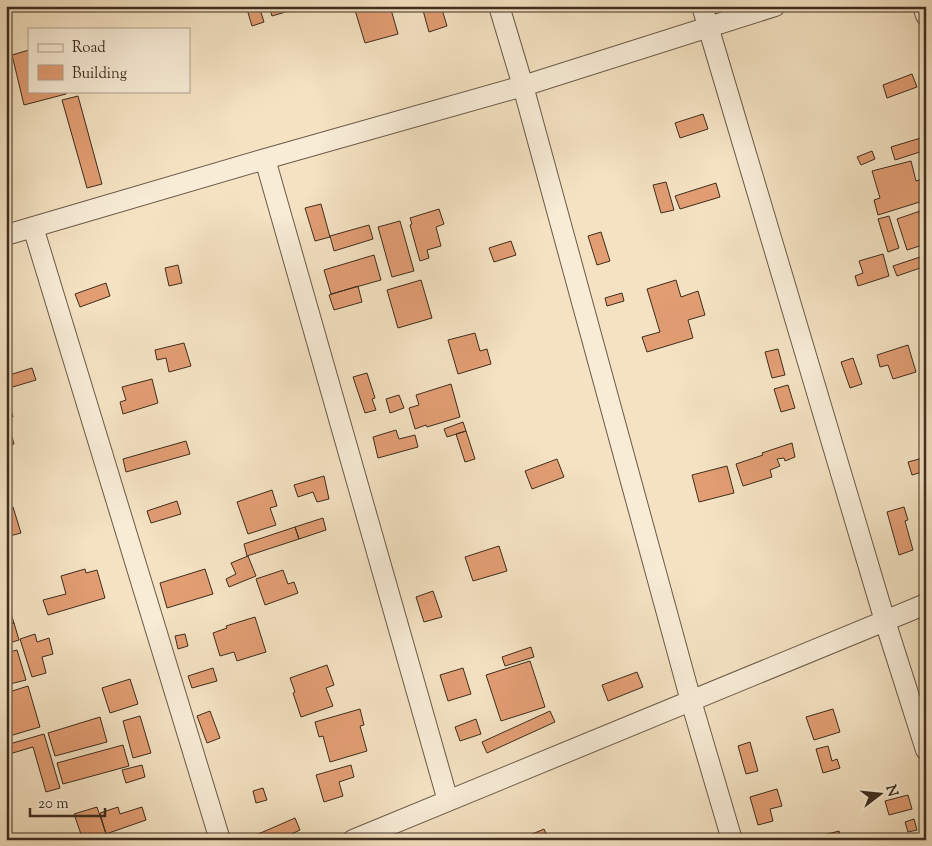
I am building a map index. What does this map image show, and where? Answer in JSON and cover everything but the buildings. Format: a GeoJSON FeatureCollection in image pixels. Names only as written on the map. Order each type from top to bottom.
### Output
{"type":"FeatureCollection","features":[{"type":"Feature","properties":{"kind":"street"},"geometry":{"type":"LineString","coordinates":[[499,6],[523,86],[691,701],[732,840]]}},
{"type":"Feature","properties":{"kind":"street"},"geometry":{"type":"LineString","coordinates":[[702,6],[885,621],[926,750]]}},
{"type":"Feature","properties":{"kind":"street"},"geometry":{"type":"LineString","coordinates":[[6,235],[523,86],[774,6]]}},
{"type":"Feature","properties":{"kind":"street"},"geometry":{"type":"LineString","coordinates":[[923,6],[926,15]]}},
{"type":"Feature","properties":{"kind":"street"},"geometry":{"type":"LineString","coordinates":[[265,159],[448,801]]}},
{"type":"Feature","properties":{"kind":"street"},"geometry":{"type":"LineString","coordinates":[[34,227],[220,840]]}},
{"type":"Feature","properties":{"kind":"street"},"geometry":{"type":"LineString","coordinates":[[353,840],[926,604]]}}]}
